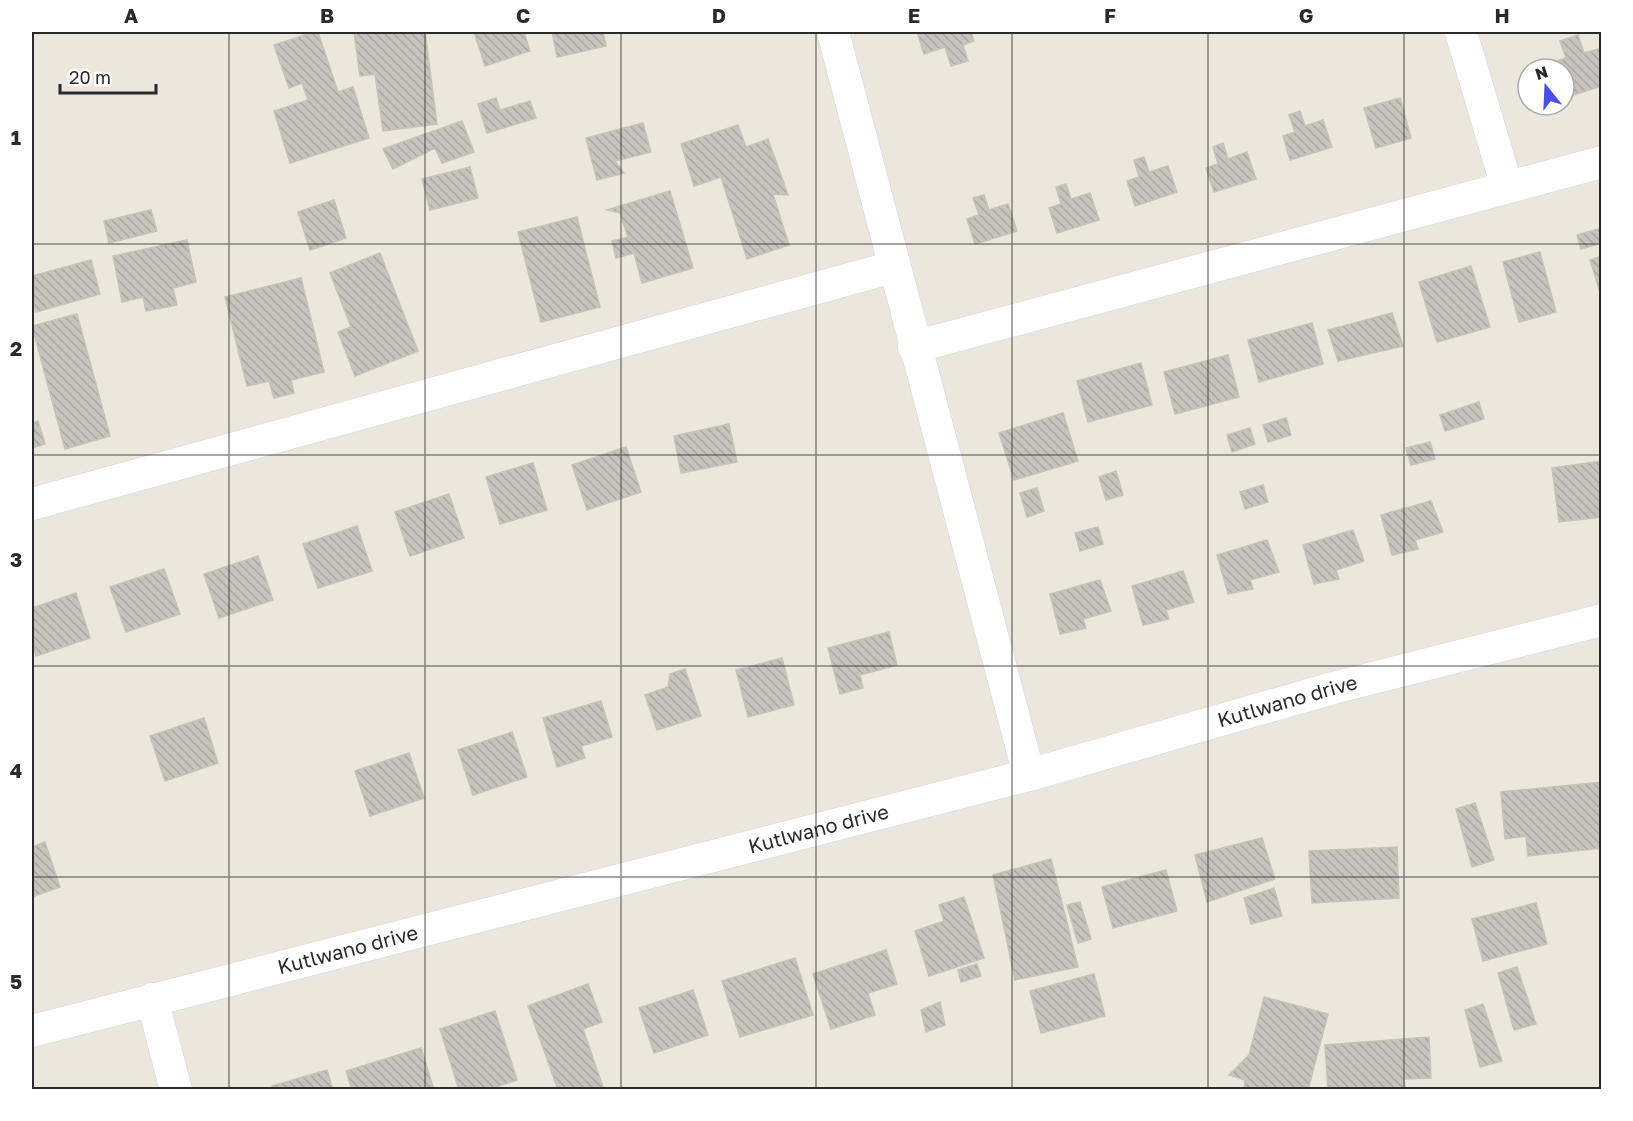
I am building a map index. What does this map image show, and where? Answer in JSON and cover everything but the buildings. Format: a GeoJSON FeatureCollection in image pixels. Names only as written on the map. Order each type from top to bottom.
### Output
{"type":"FeatureCollection","features":[{"type":"Feature","properties":{"kind":"street"},"geometry":{"type":"LineString","coordinates":[[833,32],[914,347],[1029,775]]}},
{"type":"Feature","properties":{"kind":"street"},"geometry":{"type":"LineString","coordinates":[[1461,32],[1507,187]]}},
{"type":"Feature","properties":{"kind":"street"},"geometry":{"type":"LineString","coordinates":[[914,347],[1602,162]]}},
{"type":"Feature","properties":{"kind":"street"},"geometry":{"type":"LineString","coordinates":[[32,504],[893,267]]}},
{"type":"Feature","properties":{"kind":"street","name":"Kutlwano drive"},"geometry":{"type":"LineString","coordinates":[[32,1031],[1029,775],[1333,688],[1602,620]]}},
{"type":"Feature","properties":{"kind":"street"},"geometry":{"type":"LineString","coordinates":[[152,999],[176,1089]]}}]}
